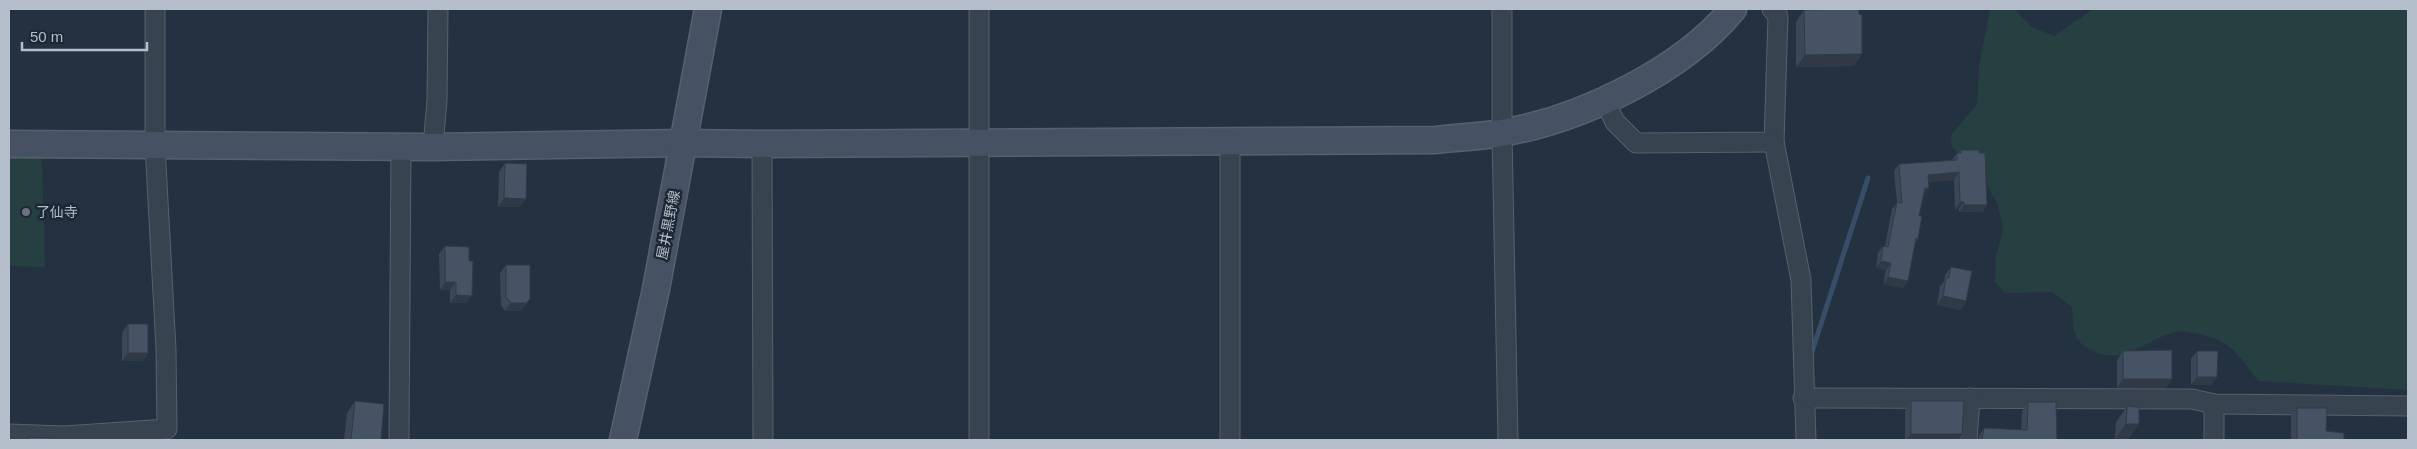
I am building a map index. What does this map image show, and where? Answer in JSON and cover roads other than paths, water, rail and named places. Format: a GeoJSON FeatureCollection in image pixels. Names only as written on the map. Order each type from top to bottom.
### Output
{"type":"FeatureCollection","features":[{"type":"Feature","properties":{"kind":"street"},"geometry":{"type":"LineString","coordinates":[[9,434],[64,438],[167,429],[166,350],[155,144],[155,9]]}},
{"type":"Feature","properties":{"kind":"street"},"geometry":{"type":"LineString","coordinates":[[433,147],[437,100],[438,9]]}},
{"type":"Feature","properties":{"kind":"street","name":"屋井黒野線"},"geometry":{"type":"LineString","coordinates":[[623,440],[656,290],[708,9]]}},
{"type":"Feature","properties":{"kind":"street"},"geometry":{"type":"LineString","coordinates":[[979,9],[979,440]]}},
{"type":"Feature","properties":{"kind":"street"},"geometry":{"type":"LineString","coordinates":[[1502,9],[1502,133],[1508,440]]}},
{"type":"Feature","properties":{"kind":"street"},"geometry":{"type":"LineString","coordinates":[[9,144],[433,147],[684,143],[1436,140],[1502,133],[1564,116],[1605,101],[1690,51],[1733,9]]}},
{"type":"Feature","properties":{"kind":"street"},"geometry":{"type":"LineString","coordinates":[[1772,9],[1778,16],[1774,142],[1801,280],[1803,398],[1806,440]]}},
{"type":"Feature","properties":{"kind":"street"},"geometry":{"type":"LineString","coordinates":[[1605,101],[1615,122],[1636,143],[1774,142]]}},
{"type":"Feature","properties":{"kind":"street"},"geometry":{"type":"LineString","coordinates":[[1230,142],[1230,440]]}},
{"type":"Feature","properties":{"kind":"street"},"geometry":{"type":"LineString","coordinates":[[762,144],[763,440]]}},
{"type":"Feature","properties":{"kind":"street"},"geometry":{"type":"LineString","coordinates":[[400,440],[401,147]]}},
{"type":"Feature","properties":{"kind":"street"},"geometry":{"type":"LineString","coordinates":[[1803,398],[2192,399],[2214,404],[2408,406]]}},
{"type":"Feature","properties":{"kind":"street"},"geometry":{"type":"LineString","coordinates":[[1967,440],[1970,398]]}},
{"type":"Feature","properties":{"kind":"street"},"geometry":{"type":"LineString","coordinates":[[2214,404],[2214,440]]}},
{"type":"Feature","properties":{"kind":"waterway"},"geometry":{"type":"LineString","coordinates":[[1811,355],[1868,178]]}},
{"type":"Feature","properties":{"kind":"place","name":"了仙寺"},"geometry":{"type":"Point","coordinates":[26,212]}}]}
